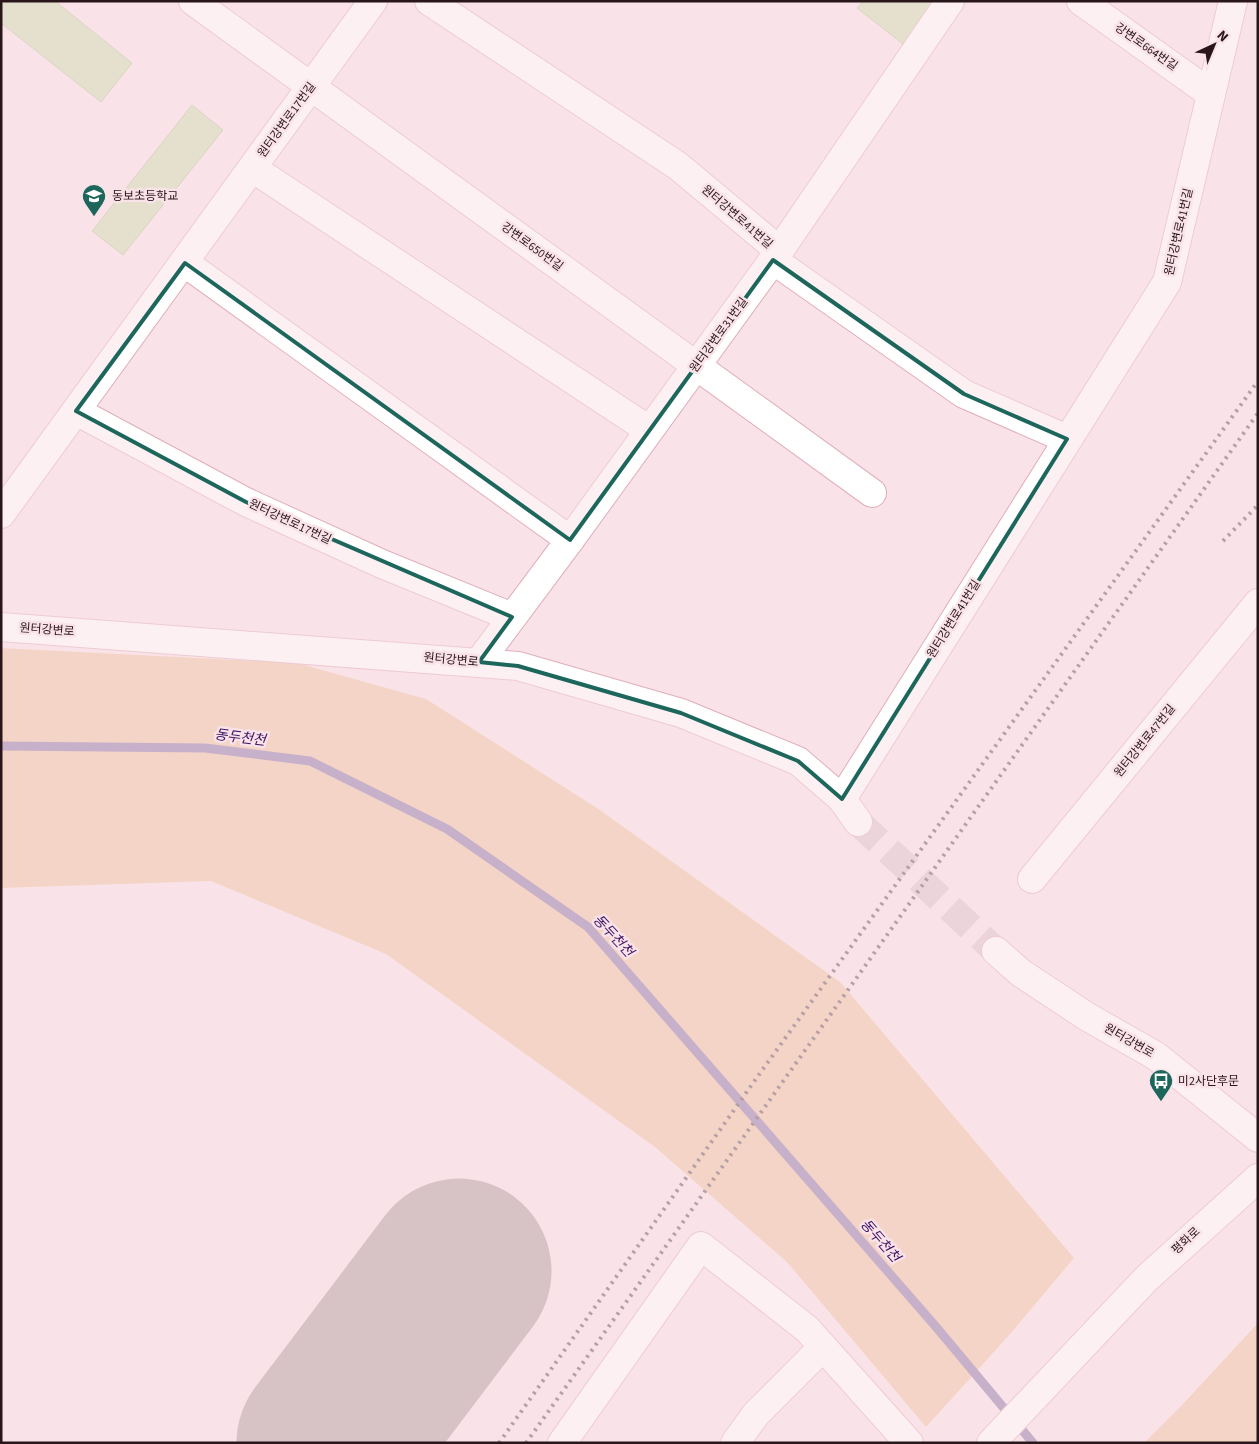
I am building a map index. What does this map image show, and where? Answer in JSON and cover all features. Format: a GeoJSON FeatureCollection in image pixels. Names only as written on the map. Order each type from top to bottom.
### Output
{"type":"FeatureCollection","features":[{"type":"Feature","properties":{"kind":"street","name":"강변로650번길"},"geometry":{"type":"LineString","coordinates":[[193,1],[872,493]]}},
{"type":"Feature","properties":{"kind":"street","name":"원터강변로17번길"},"geometry":{"type":"LineString","coordinates":[[1,514],[185,263],[373,1]]}},
{"type":"Feature","properties":{"kind":"street","name":"원터강변로41번길"},"geometry":{"type":"LineString","coordinates":[[429,1],[678,166],[775,247],[773,260],[964,394],[1067,439]]}},
{"type":"Feature","properties":{"kind":"street","name":"원터강변로31번길"},"geometry":{"type":"LineString","coordinates":[[478,662],[570,540],[773,260],[950,1]]}},
{"type":"Feature","properties":{"kind":"street","name":"강변로664번길"},"geometry":{"type":"LineString","coordinates":[[1081,1],[1211,94]]}},
{"type":"Feature","properties":{"kind":"street","name":"원터강변로41번길"},"geometry":{"type":"LineString","coordinates":[[842,799],[1167,282],[1233,1]]}},
{"type":"Feature","properties":{"kind":"street"},"geometry":{"type":"LineString","coordinates":[[252,168],[649,430]]}},
{"type":"Feature","properties":{"kind":"street"},"geometry":{"type":"LineString","coordinates":[[185,263],[570,540]]}},
{"type":"Feature","properties":{"kind":"street","name":"원터강변로17번길"},"geometry":{"type":"LineString","coordinates":[[76,411],[246,502],[382,564],[512,617]]}},
{"type":"Feature","properties":{"kind":"street","name":"원터강변로47번길"},"geometry":{"type":"LineString","coordinates":[[1032,879],[1256,609]]}},
{"type":"Feature","properties":{"kind":"street","name":"원터강변로"},"geometry":{"type":"LineString","coordinates":[[1,627],[518,666],[680,713],[798,761],[842,799],[858,822]]}},
{"type":"Feature","properties":{"kind":"street","name":"원터강변로"},"geometry":{"type":"LineString","coordinates":[[996,951],[1021,973],[1086,1016],[1156,1056],[1258,1138]]}},
{"type":"Feature","properties":{"kind":"street","name":"평화로"},"geometry":{"type":"LineString","coordinates":[[991,1443],[1118,1308],[1199,1230],[1258,1178]]}},
{"type":"Feature","properties":{"kind":"street"},"geometry":{"type":"LineString","coordinates":[[562,1443],[701,1246],[807,1329],[909,1443]]}},
{"type":"Feature","properties":{"kind":"street"},"geometry":{"type":"LineString","coordinates":[[735,1443],[756,1414],[823,1347]]}},
{"type":"Feature","properties":{"kind":"highlighted area"},"geometry":{"type":"Polygon","coordinates":[[[773,260],[964,394],[1067,439],[842,799],[798,761],[681,713],[518,666],[479,662],[512,617],[246,502],[76,411],[185,263],[570,540],[773,260]]]}},
{"type":"Feature","properties":{"kind":"shaded area"},"geometry":{"type":"Polygon","coordinates":[[[1,648],[297,663],[426,699],[597,808],[840,982],[1074,1258],[1011,1333],[926,1427],[787,1262],[655,1147],[386,954],[211,881],[1,888],[1,648]]]}},
{"type":"Feature","properties":{"kind":"shaded area"},"geometry":{"type":"Polygon","coordinates":[[[1258,1323],[1258,1443],[1144,1443],[1183,1404],[1258,1323]]]}},
{"type":"Feature","properties":{"kind":"building"},"geometry":{"type":"Polygon","coordinates":[[[1,1],[55,1],[132,63],[101,102],[1,23],[1,1]]]}},
{"type":"Feature","properties":{"kind":"building"},"geometry":{"type":"Polygon","coordinates":[[[863,1],[937,1],[903,44],[857,8],[863,1]]]}},
{"type":"Feature","properties":{"kind":"building"},"geometry":{"type":"Polygon","coordinates":[[[192,105],[223,130],[123,255],[92,231],[192,105]]]}},
{"type":"Feature","properties":{"kind":"waterway","name":"동두천천"},"geometry":{"type":"LineString","coordinates":[[1,746],[205,748],[310,761],[447,829],[588,927],[937,1328],[1033,1443]]}},
{"type":"Feature","properties":{"kind":"runway"},"geometry":{"type":"LineString","coordinates":[[329,1443],[459,1271]]}},
{"type":"Feature","properties":{"kind":"tunnel"},"geometry":{"type":"LineString","coordinates":[[858,822],[996,951]]}},
{"type":"Feature","properties":{"kind":"railway"},"geometry":{"type":"LineString","coordinates":[[499,1443],[758,1076],[1258,381]]}},
{"type":"Feature","properties":{"kind":"railway"},"geometry":{"type":"LineString","coordinates":[[526,1443],[1258,413]]}},
{"type":"Feature","properties":{"kind":"railway"},"geometry":{"type":"LineString","coordinates":[[1223,541],[1258,505]]}},
{"type":"Feature","properties":{"kind":"place","name":"동보초등학교"},"geometry":{"type":"Point","coordinates":[94,217]}},
{"type":"Feature","properties":{"kind":"place","name":"미2사단후문"},"geometry":{"type":"Point","coordinates":[1161,1102]}}]}
